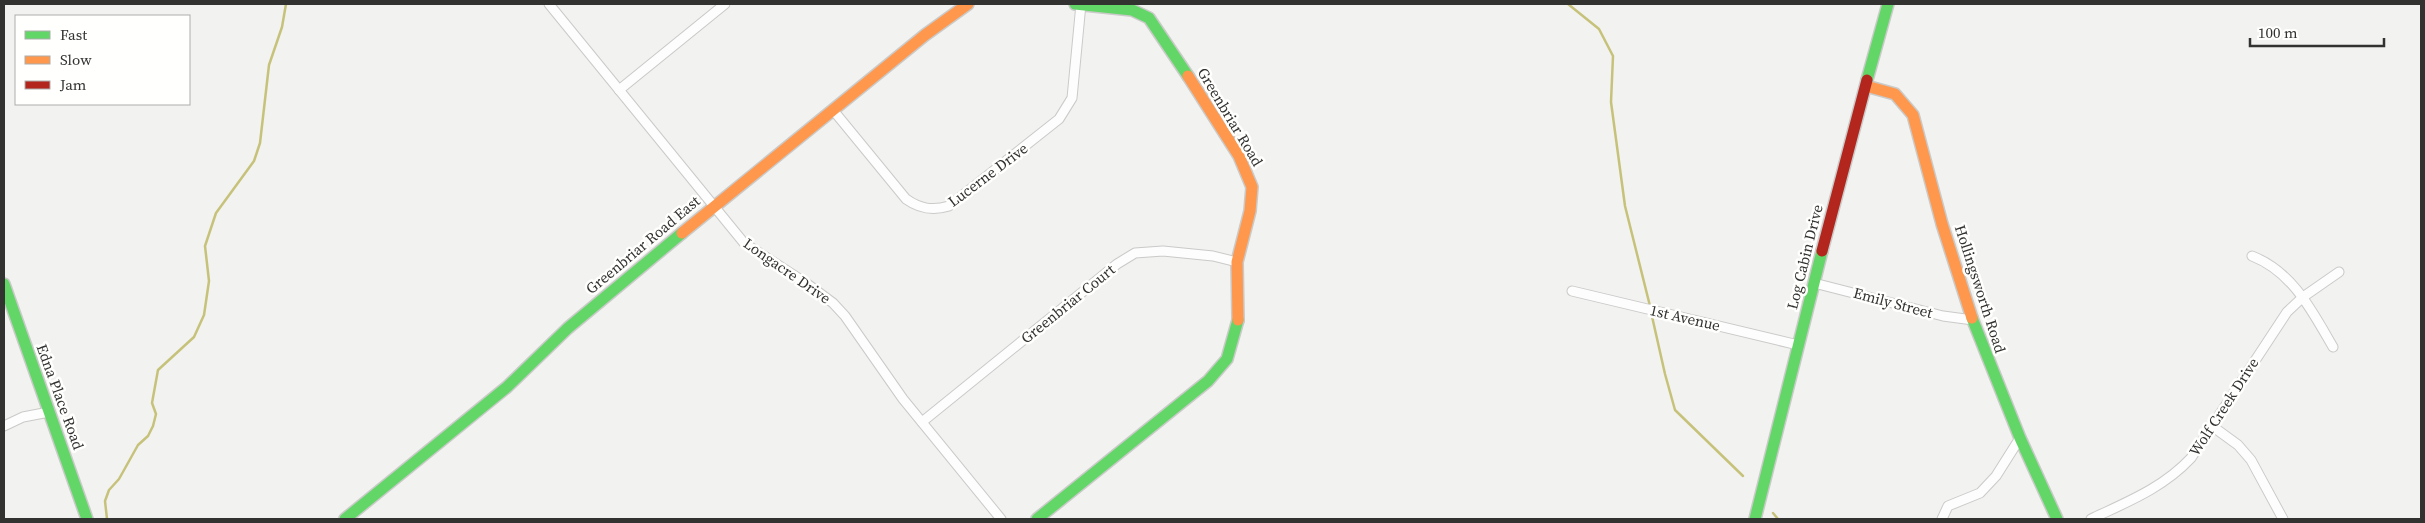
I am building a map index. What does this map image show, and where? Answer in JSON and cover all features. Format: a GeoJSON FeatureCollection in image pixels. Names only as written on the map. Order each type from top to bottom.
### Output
{"type":"FeatureCollection","features":[{"type":"Feature","properties":{"kind":"street","name":"Longacre Drive"},"geometry":{"type":"LineString","coordinates":[[549,4],[744,243],[806,282],[833,303],[845,316],[888,378],[1001,519]]}},
{"type":"Feature","properties":{"kind":"street"},"geometry":{"type":"LineString","coordinates":[[618,90],[725,4]]}},
{"type":"Feature","properties":{"kind":"street","name":"Greenbriar Road East"},"geometry":{"type":"LineString","coordinates":[[353,517],[507,387],[568,328],[713,207],[925,35],[968,4]]}},
{"type":"Feature","properties":{"kind":"street"},"geometry":{"type":"LineString","coordinates":[[1075,4],[1081,4]]}},
{"type":"Feature","properties":{"kind":"street","name":"Lucerne Drive"},"geometry":{"type":"LineString","coordinates":[[833,110],[906,199],[914,205],[928,209],[949,206],[1059,119],[1068,107],[1073,90],[1081,4]]}},
{"type":"Feature","properties":{"kind":"street","name":"Greenbriar Road"},"geometry":{"type":"LineString","coordinates":[[1038,519],[1208,381],[1227,359],[1239,317],[1237,262],[1250,212],[1252,188],[1239,156],[1149,18],[1132,10],[1081,4]]}},
{"type":"Feature","properties":{"kind":"street","name":"Log Cabin Drive"},"geometry":{"type":"LineString","coordinates":[[1755,519],[1814,283],[1888,4]]}},
{"type":"Feature","properties":{"kind":"street","name":"Hollingsworth Road"},"geometry":{"type":"LineString","coordinates":[[1866,86],[1895,94],[1913,115],[1942,224],[1973,320],[2020,438],[2057,519]]}},
{"type":"Feature","properties":{"kind":"street","name":"Greenbriar Court"},"geometry":{"type":"LineString","coordinates":[[922,422],[1117,264],[1135,253],[1184,252],[1237,262]]}},
{"type":"Feature","properties":{"kind":"street"},"geometry":{"type":"LineString","coordinates":[[2252,256],[2278,269],[2303,297],[2333,347]]}},
{"type":"Feature","properties":{"kind":"street","name":"Wolf Creek Drive"},"geometry":{"type":"LineString","coordinates":[[2091,519],[2156,488],[2169,479],[2191,458],[2280,320],[2303,297],[2339,272]]}},
{"type":"Feature","properties":{"kind":"street","name":"Emily Street"},"geometry":{"type":"LineString","coordinates":[[1814,283],[1952,318],[1973,320]]}},
{"type":"Feature","properties":{"kind":"street","name":"Edna Place Road"},"geometry":{"type":"LineString","coordinates":[[4,284],[87,519]]}},
{"type":"Feature","properties":{"kind":"street","name":"1st Avenue"},"geometry":{"type":"LineString","coordinates":[[1572,291],[1798,345]]}},
{"type":"Feature","properties":{"kind":"street"},"geometry":{"type":"LineString","coordinates":[[4,426],[23,417],[49,412]]}},
{"type":"Feature","properties":{"kind":"street"},"geometry":{"type":"LineString","coordinates":[[2212,426],[2238,445],[2251,460],[2283,519]]}},
{"type":"Feature","properties":{"kind":"street"},"geometry":{"type":"LineString","coordinates":[[1942,519],[1948,506],[1980,494],[1996,476],[2020,438]]}},
{"type":"Feature","properties":{"kind":"waterway"},"geometry":{"type":"LineString","coordinates":[[107,519],[105,501],[109,490],[119,479],[138,445],[148,436],[153,426],[156,414],[152,403],[158,370],[194,337],[204,315],[209,281],[205,246],[216,213],[254,161],[260,143],[269,65],[282,27],[286,4]]}},
{"type":"Feature","properties":{"kind":"waterway"},"geometry":{"type":"LineString","coordinates":[[1568,4],[1599,29],[1613,56],[1611,102],[1625,206],[1650,306]]}},
{"type":"Feature","properties":{"kind":"waterway"},"geometry":{"type":"LineString","coordinates":[[1651,312],[1675,410],[1743,476]]}},
{"type":"Feature","properties":{"kind":"waterway"},"geometry":{"type":"LineString","coordinates":[[1773,513],[1778,519]]}},
{"type":"Feature","properties":{"kind":"traffic: fast"},"geometry":{"type":"LineString","coordinates":[[1075,4],[1132,10],[1149,18],[1188,76]]}},
{"type":"Feature","properties":{"kind":"traffic: fast"},"geometry":{"type":"LineString","coordinates":[[1867,80],[1888,4]]}},
{"type":"Feature","properties":{"kind":"traffic: fast"},"geometry":{"type":"LineString","coordinates":[[345,519],[507,387],[568,328],[682,233]]}},
{"type":"Feature","properties":{"kind":"traffic: fast"},"geometry":{"type":"LineString","coordinates":[[1755,519],[1822,251]]}},
{"type":"Feature","properties":{"kind":"traffic: fast"},"geometry":{"type":"LineString","coordinates":[[4,284],[87,519]]}},
{"type":"Feature","properties":{"kind":"traffic: fast"},"geometry":{"type":"LineString","coordinates":[[1972,318],[2020,438],[2057,519]]}},
{"type":"Feature","properties":{"kind":"traffic: fast"},"geometry":{"type":"LineString","coordinates":[[1037,519],[1208,381],[1227,359],[1238,320]]}},
{"type":"Feature","properties":{"kind":"traffic: slow"},"geometry":{"type":"LineString","coordinates":[[682,233],[925,35],[968,4]]}},
{"type":"Feature","properties":{"kind":"traffic: slow"},"geometry":{"type":"LineString","coordinates":[[1188,76],[1239,156],[1252,187],[1250,211],[1237,262],[1238,320]]}},
{"type":"Feature","properties":{"kind":"traffic: slow"},"geometry":{"type":"LineString","coordinates":[[1866,86],[1895,94],[1913,115],[1942,224],[1972,318]]}},
{"type":"Feature","properties":{"kind":"traffic: jam"},"geometry":{"type":"LineString","coordinates":[[1822,251],[1867,80]]}}]}
